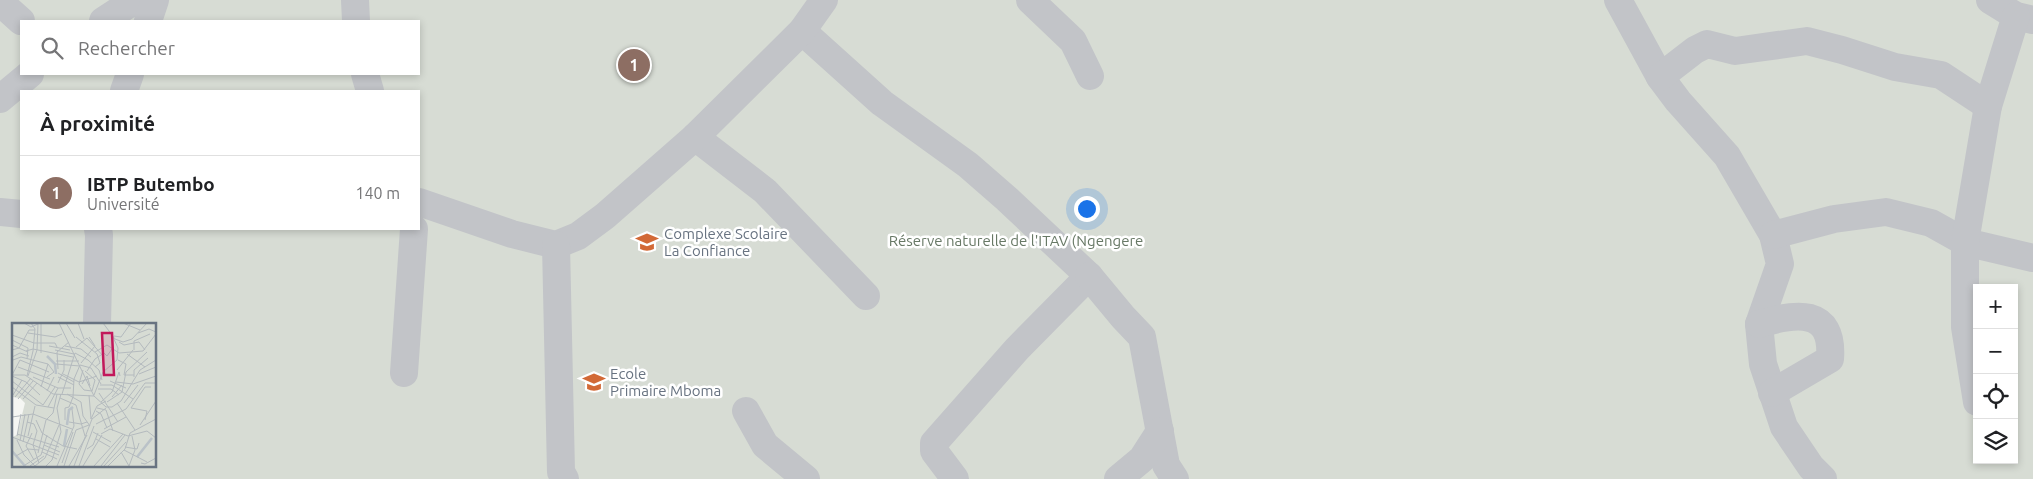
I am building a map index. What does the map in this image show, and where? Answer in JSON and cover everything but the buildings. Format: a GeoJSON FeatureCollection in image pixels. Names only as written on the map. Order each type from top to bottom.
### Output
{"type":"FeatureCollection","features":[{"type":"Feature","properties":{"kind":"street"},"geometry":{"type":"LineString","coordinates":[[105,20],[135,0]]}},
{"type":"Feature","properties":{"kind":"street"},"geometry":{"type":"LineString","coordinates":[[148,20],[155,0]]}},
{"type":"Feature","properties":{"kind":"street"},"geometry":{"type":"LineString","coordinates":[[355,0],[356,20]]}},
{"type":"Feature","properties":{"kind":"street"},"geometry":{"type":"LineString","coordinates":[[420,202],[512,234],[556,245],[578,236],[605,216],[695,137],[802,31],[824,0]]}},
{"type":"Feature","properties":{"kind":"street"},"geometry":{"type":"LineString","coordinates":[[1030,0],[1073,41],[1090,76]]}},
{"type":"Feature","properties":{"kind":"street"},"geometry":{"type":"LineString","coordinates":[[1973,377],[1965,327],[1965,242],[1988,106],[2025,18],[1990,0]]}},
{"type":"Feature","properties":{"kind":"street"},"geometry":{"type":"LineString","coordinates":[[1621,1],[1660,77],[1678,101],[1727,156],[1773,236],[1780,264],[1760,324],[1763,364],[1784,427],[1811,467],[1823,479]]}},
{"type":"Feature","properties":{"kind":"street"},"geometry":{"type":"LineString","coordinates":[[0,2],[20,20]]}},
{"type":"Feature","properties":{"kind":"street"},"geometry":{"type":"LineString","coordinates":[[802,31],[882,103],[968,166],[1007,199],[1089,276],[1142,337],[1166,465],[1175,479]]}},
{"type":"Feature","properties":{"kind":"street"},"geometry":{"type":"LineString","coordinates":[[1660,77],[1694,50],[1707,44],[1735,51],[1807,41],[1895,67],[1941,75],[1988,106]]}},
{"type":"Feature","properties":{"kind":"street"},"geometry":{"type":"LineString","coordinates":[[0,98],[29,75]]}},
{"type":"Feature","properties":{"kind":"street"},"geometry":{"type":"LineString","coordinates":[[124,90],[130,75]]}},
{"type":"Feature","properties":{"kind":"street"},"geometry":{"type":"LineString","coordinates":[[365,75],[370,90]]}},
{"type":"Feature","properties":{"kind":"street"},"geometry":{"type":"LineString","coordinates":[[695,137],[765,192],[866,296]]}},
{"type":"Feature","properties":{"kind":"street"},"geometry":{"type":"LineString","coordinates":[[0,212],[20,214]]}},
{"type":"Feature","properties":{"kind":"street"},"geometry":{"type":"LineString","coordinates":[[1773,236],[1834,219],[1886,212],[1931,223],[1965,242],[2033,258]]}},
{"type":"Feature","properties":{"kind":"street"},"geometry":{"type":"LineString","coordinates":[[97,323],[100,235],[98,230]]}},
{"type":"Feature","properties":{"kind":"street"},"geometry":{"type":"LineString","coordinates":[[404,373],[414,230]]}},
{"type":"Feature","properties":{"kind":"street"},"geometry":{"type":"LineString","coordinates":[[556,245],[561,472],[565,479]]}},
{"type":"Feature","properties":{"kind":"street"},"geometry":{"type":"LineString","coordinates":[[955,479],[934,451],[934,443],[1017,349],[1089,276]]}},
{"type":"Feature","properties":{"kind":"street"},"geometry":{"type":"LineString","coordinates":[[1760,324],[1795,316],[1818,320],[1827,330],[1831,348],[1830,359],[1772,393]]}},
{"type":"Feature","properties":{"kind":"street"},"geometry":{"type":"LineString","coordinates":[[746,411],[765,445],[806,479]]}},
{"type":"Feature","properties":{"kind":"street"},"geometry":{"type":"LineString","coordinates":[[1118,479],[1142,459],[1160,431]]}},
{"type":"Feature","properties":{"kind":"green space","name":"Réserve naturelle de l'ITAV (Ngengere"},"geometry":{"type":"Polygon","coordinates":[[[0,0],[2033,0],[2033,479],[0,479],[0,0]]]}},
{"type":"Feature","properties":{"kind":"place","name":"IBTP Butembo"},"geometry":{"type":"Point","coordinates":[634,65]}},
{"type":"Feature","properties":{"kind":"place","name":"Complexe Scolaire La Confiance"},"geometry":{"type":"Point","coordinates":[647,242]}},
{"type":"Feature","properties":{"kind":"place","name":"Ecole Primaire Mboma"},"geometry":{"type":"Point","coordinates":[594,382]}}]}
